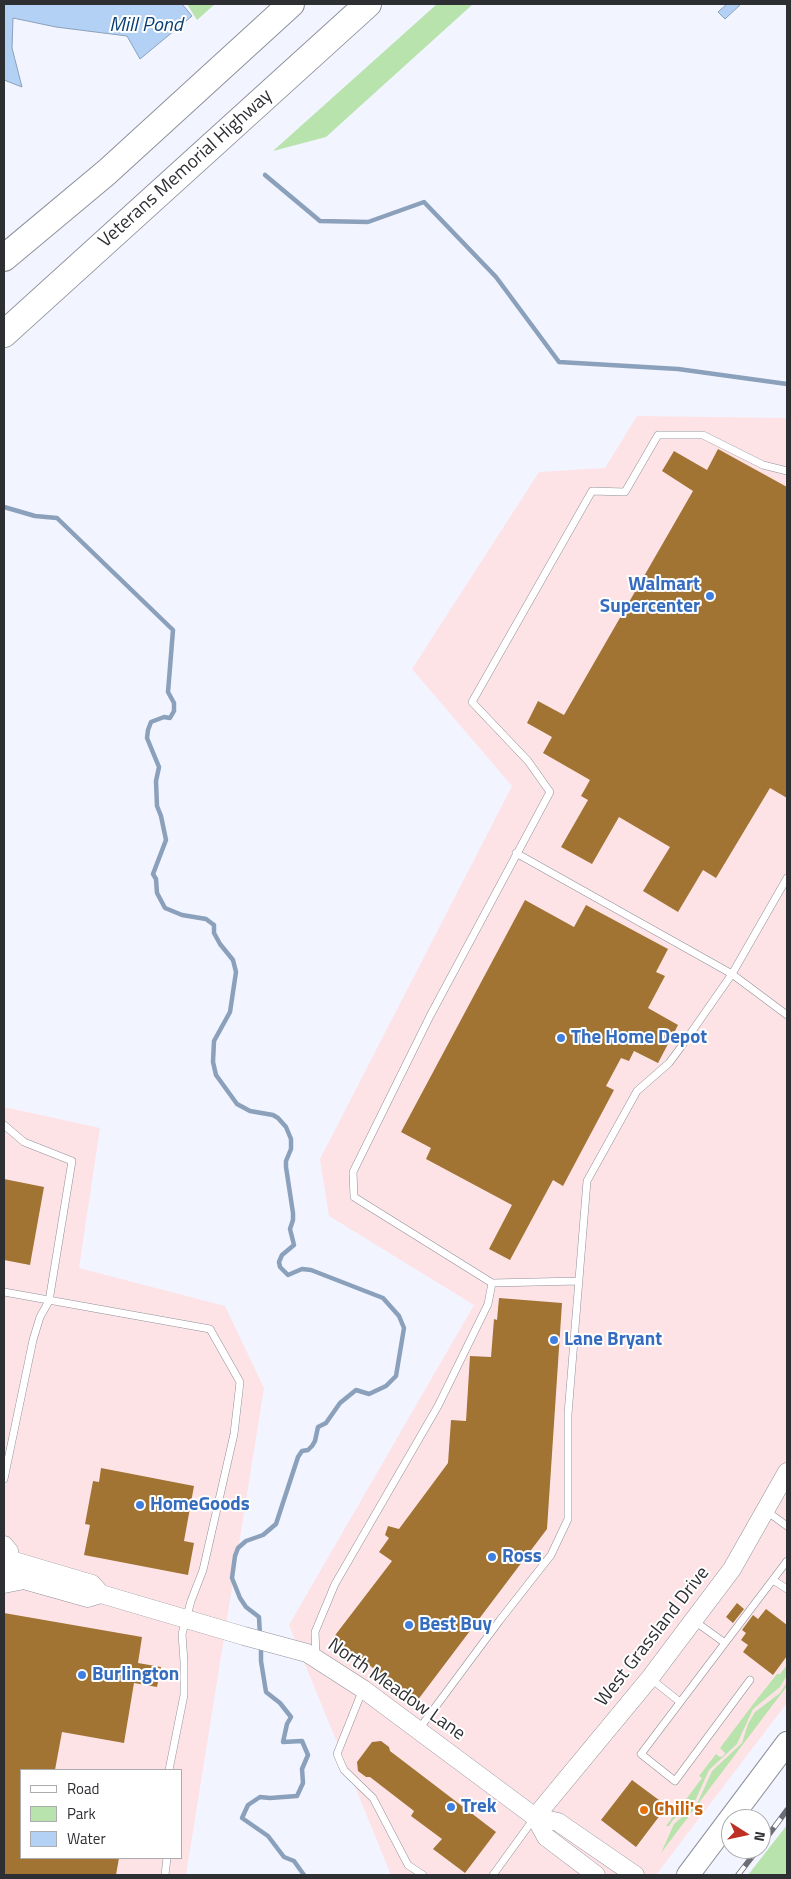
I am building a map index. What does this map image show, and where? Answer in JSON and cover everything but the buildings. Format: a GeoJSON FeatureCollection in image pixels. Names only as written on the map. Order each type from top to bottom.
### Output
{"type":"FeatureCollection","features":[{"type":"Feature","properties":{"kind":"highway"},"geometry":{"type":"LineString","coordinates":[[4,258],[107,172],[291,4]]}},
{"type":"Feature","properties":{"kind":"highway","name":"Veterans Memorial Highway"},"geometry":{"type":"LineString","coordinates":[[4,334],[368,4]]}},
{"type":"Feature","properties":{"kind":"main road"},"geometry":{"type":"LineString","coordinates":[[688,1875],[787,1743]]}},
{"type":"Feature","properties":{"kind":"street","name":"West Grassland Drive"},"geometry":{"type":"LineString","coordinates":[[535,1817],[650,1678],[732,1569],[787,1472]]}},
{"type":"Feature","properties":{"kind":"street","name":"North Meadow Lane"},"geometry":{"type":"LineString","coordinates":[[8,1552],[92,1584],[101,1594],[311,1656],[363,1689],[535,1817],[546,1836],[596,1875]]}},
{"type":"Feature","properties":{"kind":"street"},"geometry":{"type":"LineString","coordinates":[[4,1583],[11,1569],[8,1552]]}},
{"type":"Feature","properties":{"kind":"street","name":"North Meadow Lane"},"geometry":{"type":"LineString","coordinates":[[4,1583],[24,1580],[88,1598],[101,1594]]}},
{"type":"Feature","properties":{"kind":"street","name":"North Meadow Lane"},"geometry":{"type":"LineString","coordinates":[[535,1817],[558,1822],[635,1875]]}},
{"type":"Feature","properties":{"kind":"lane"},"geometry":{"type":"LineString","coordinates":[[579,1281],[492,1283],[354,1197],[353,1172],[430,1016],[550,792],[528,761],[472,702],[592,491],[625,492],[658,435],[703,435],[763,465],[787,471]]}},
{"type":"Feature","properties":{"kind":"lane"},"geometry":{"type":"LineString","coordinates":[[516,853],[732,974],[787,1015]]}},
{"type":"Feature","properties":{"kind":"lane"},"geometry":{"type":"LineString","coordinates":[[418,1730],[500,1620],[551,1556],[568,1519],[568,1414],[587,1181],[637,1091],[669,1063],[732,974],[787,878]]}},
{"type":"Feature","properties":{"kind":"lane"},"geometry":{"type":"LineString","coordinates":[[4,1125],[24,1142],[72,1160],[49,1300],[40,1317],[33,1340],[4,1480]]}},
{"type":"Feature","properties":{"kind":"lane"},"geometry":{"type":"LineString","coordinates":[[311,1656],[315,1632],[335,1584],[438,1406],[488,1304],[492,1283]]}},
{"type":"Feature","properties":{"kind":"lane"},"geometry":{"type":"LineString","coordinates":[[4,1292],[210,1329],[240,1382],[234,1434],[205,1561],[182,1634],[184,1695],[169,1769]]}},
{"type":"Feature","properties":{"kind":"lane"},"geometry":{"type":"LineString","coordinates":[[766,1510],[787,1526]]}},
{"type":"Feature","properties":{"kind":"lane"},"geometry":{"type":"LineString","coordinates":[[750,1680],[675,1781],[641,1754],[787,1561]]}},
{"type":"Feature","properties":{"kind":"lane"},"geometry":{"type":"LineString","coordinates":[[773,1580],[787,1589]]}},
{"type":"Feature","properties":{"kind":"lane"},"geometry":{"type":"LineString","coordinates":[[693,1620],[725,1643]]}},
{"type":"Feature","properties":{"kind":"lane"},"geometry":{"type":"LineString","coordinates":[[650,1678],[680,1702]]}},
{"type":"Feature","properties":{"kind":"lane"},"geometry":{"type":"LineString","coordinates":[[363,1689],[336,1754],[344,1770],[373,1798],[408,1865],[423,1875]]}},
{"type":"Feature","properties":{"kind":"lane"},"geometry":{"type":"LineString","coordinates":[[493,1875],[535,1817]]}},
{"type":"Feature","properties":{"kind":"lane"},"geometry":{"type":"LineString","coordinates":[[166,1875],[167,1859]]}},
{"type":"Feature","properties":{"kind":"shaded area"},"geometry":{"type":"Polygon","coordinates":[[[637,416],[787,418],[787,1703],[656,1875],[391,1875],[289,1625],[474,1305],[329,1216],[320,1159],[512,786],[412,669],[539,472],[605,468],[637,416]]]}},
{"type":"Feature","properties":{"kind":"shaded area"},"geometry":{"type":"Polygon","coordinates":[[[4,1107],[100,1128],[79,1268],[225,1306],[264,1388],[186,1875],[4,1875],[4,1107]]]}},
{"type":"Feature","properties":{"kind":"green space"},"geometry":{"type":"Polygon","coordinates":[[[187,4],[215,4],[197,20],[187,4]]]}},
{"type":"Feature","properties":{"kind":"green space"},"geometry":{"type":"Polygon","coordinates":[[[437,4],[473,4],[326,137],[273,151],[437,4]]]}},
{"type":"Feature","properties":{"kind":"green space"},"geometry":{"type":"Polygon","coordinates":[[[787,1665],[787,1675],[780,1687],[753,1709],[737,1744],[709,1770],[695,1801],[673,1820],[669,1826],[666,1826],[702,1778],[699,1776],[716,1754],[720,1757],[723,1756],[725,1753],[720,1748],[777,1674],[780,1674],[787,1665]]]}},
{"type":"Feature","properties":{"kind":"green space"},"geometry":{"type":"Polygon","coordinates":[[[787,1682],[787,1686],[661,1853],[674,1824],[697,1804],[712,1771],[742,1743],[748,1724],[755,1712],[780,1693],[787,1682]]]}},
{"type":"Feature","properties":{"kind":"green space"},"geometry":{"type":"Polygon","coordinates":[[[787,1825],[787,1875],[748,1875],[760,1859],[771,1859],[771,1846],[787,1825]]]}},
{"type":"Feature","properties":{"kind":"water","name":"Mill Pond"},"geometry":{"type":"Polygon","coordinates":[[[4,4],[182,4],[192,16],[140,59],[127,36],[56,27],[13,18],[12,48],[22,87],[4,80],[4,4]]]}},
{"type":"Feature","properties":{"kind":"water"},"geometry":{"type":"Polygon","coordinates":[[[727,4],[741,4],[725,19],[718,12],[727,4]]]}},
{"type":"Feature","properties":{"kind":"waterway"},"geometry":{"type":"LineString","coordinates":[[265,175],[320,221],[368,222],[424,202],[496,277],[559,362],[678,369],[787,384]]}},
{"type":"Feature","properties":{"kind":"waterway"},"geometry":{"type":"LineString","coordinates":[[4,507],[35,516],[57,518],[173,630],[168,692],[174,703],[174,711],[170,718],[164,717],[151,722],[147,738],[159,767],[156,781],[157,806],[166,840],[153,874],[156,879],[157,893],[165,908],[182,915],[206,919],[214,925],[214,933],[233,960],[236,972],[230,1012],[214,1041],[213,1062],[216,1075],[237,1104],[250,1111],[273,1115],[278,1118],[286,1127],[291,1139],[291,1149],[286,1161],[286,1167],[293,1213],[290,1229],[294,1245],[282,1255],[279,1262],[280,1267],[288,1275],[302,1269],[311,1270],[383,1298],[399,1316],[404,1328],[396,1376],[386,1386],[369,1394],[356,1390],[340,1403],[326,1423],[318,1427],[312,1446],[308,1450],[302,1451],[298,1457],[276,1524],[263,1535],[246,1541],[238,1548],[232,1578],[246,1607],[259,1617],[260,1636]]}},
{"type":"Feature","properties":{"kind":"waterway"},"geometry":{"type":"LineString","coordinates":[[261,1646],[261,1661],[266,1692],[280,1703],[291,1717],[287,1724],[283,1742],[302,1741],[308,1755],[302,1769],[303,1783],[297,1796],[260,1797],[248,1805],[242,1818],[268,1836],[284,1857],[294,1861],[304,1875]]}},
{"type":"Feature","properties":{"kind":"railway"},"geometry":{"type":"LineString","coordinates":[[771,1832],[787,1810]]}},
{"type":"Feature","properties":{"kind":"railway"},"geometry":{"type":"LineString","coordinates":[[738,1875],[750,1859]]}},
{"type":"Feature","properties":{"kind":"place","name":"Walmart Supercenter"},"geometry":{"type":"Point","coordinates":[710,596]}},
{"type":"Feature","properties":{"kind":"place","name":"The Home Depot"},"geometry":{"type":"Point","coordinates":[561,1038]}},
{"type":"Feature","properties":{"kind":"place","name":"Lane Bryant"},"geometry":{"type":"Point","coordinates":[554,1340]}},
{"type":"Feature","properties":{"kind":"place","name":"HomeGoods"},"geometry":{"type":"Point","coordinates":[140,1505]}},
{"type":"Feature","properties":{"kind":"place","name":"Ross"},"geometry":{"type":"Point","coordinates":[492,1557]}},
{"type":"Feature","properties":{"kind":"place","name":"Best Buy"},"geometry":{"type":"Point","coordinates":[409,1625]}},
{"type":"Feature","properties":{"kind":"place","name":"Burlington"},"geometry":{"type":"Point","coordinates":[82,1675]}},
{"type":"Feature","properties":{"kind":"place","name":"Trek"},"geometry":{"type":"Point","coordinates":[451,1807]}},
{"type":"Feature","properties":{"kind":"place","name":"Chili's"},"geometry":{"type":"Point","coordinates":[644,1810]}}]}
